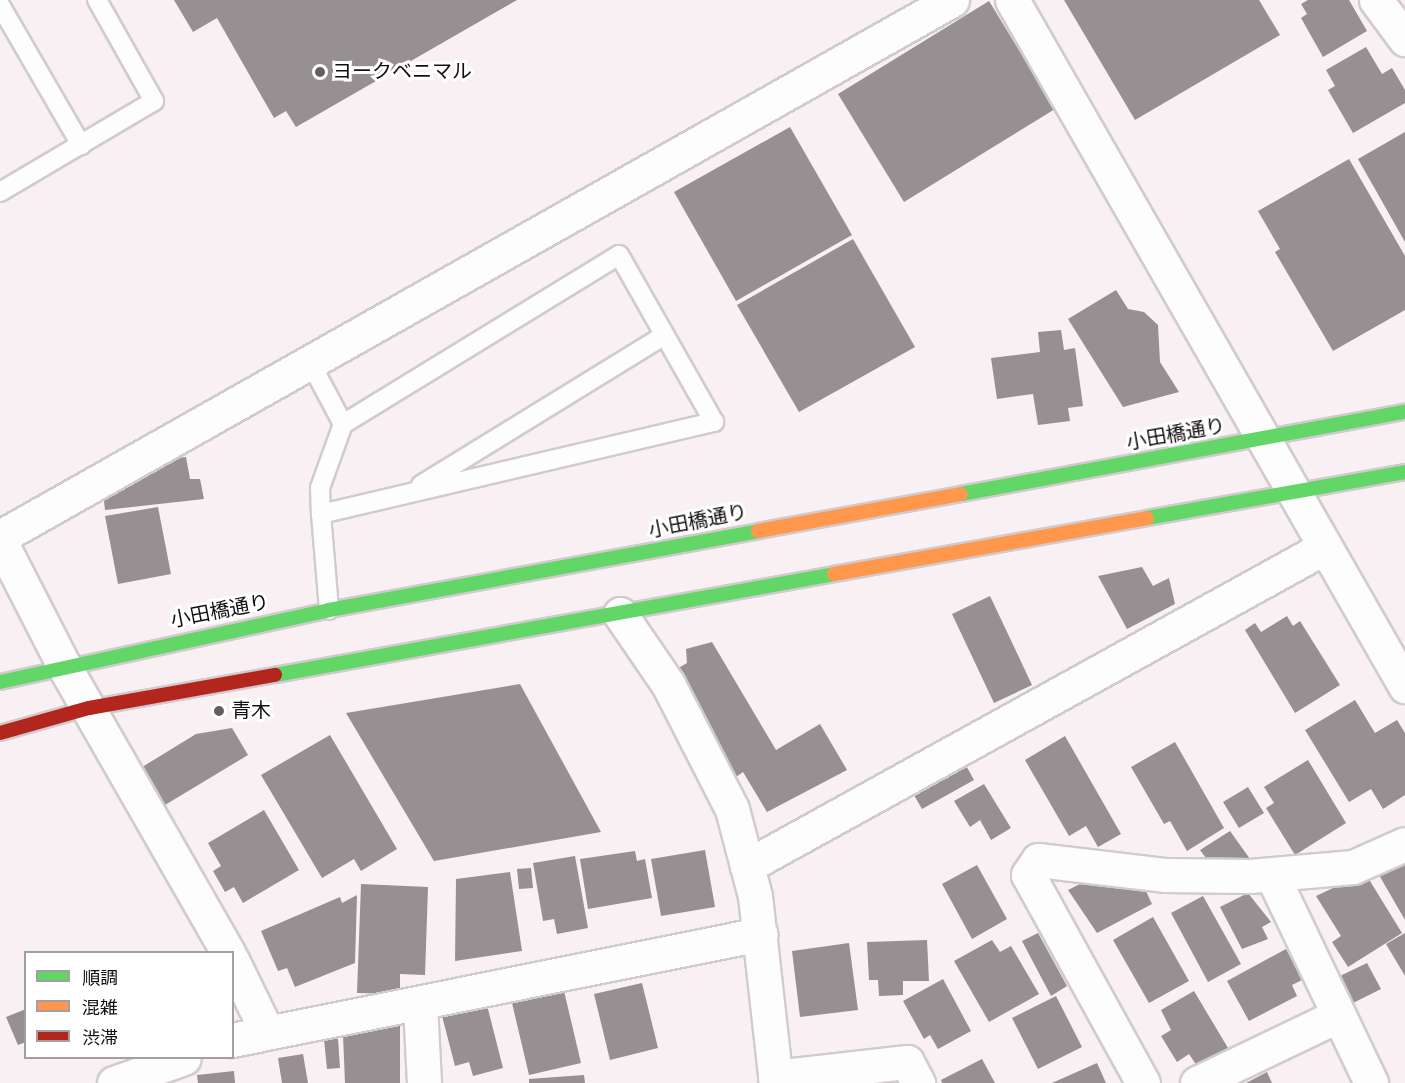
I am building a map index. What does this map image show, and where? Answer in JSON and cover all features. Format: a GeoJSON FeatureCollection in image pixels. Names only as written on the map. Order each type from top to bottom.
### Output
{"type":"FeatureCollection","features":[{"type":"Feature","properties":{"kind":"main road","name":"小田橋通り"},"geometry":{"type":"LineString","coordinates":[[0,682],[64,666],[328,610],[872,506],[1261,440],[1405,412]]}},
{"type":"Feature","properties":{"kind":"main road"},"geometry":{"type":"LineString","coordinates":[[0,733],[89,708],[1405,472]]}},
{"type":"Feature","properties":{"kind":"street"},"geometry":{"type":"LineString","coordinates":[[0,537],[952,0]]}},
{"type":"Feature","properties":{"kind":"street"},"geometry":{"type":"LineString","coordinates":[[1012,0],[1261,440],[1405,686]]}},
{"type":"Feature","properties":{"kind":"street"},"geometry":{"type":"LineString","coordinates":[[1376,0],[1405,39]]}},
{"type":"Feature","properties":{"kind":"street"},"geometry":{"type":"LineString","coordinates":[[0,541],[64,666],[227,951]]}},
{"type":"Feature","properties":{"kind":"street"},"geometry":{"type":"LineString","coordinates":[[747,866],[1325,547]]}},
{"type":"Feature","properties":{"kind":"street"},"geometry":{"type":"LineString","coordinates":[[620,614],[668,684],[732,809],[747,866],[760,934],[775,1080],[907,1062],[918,1083]]}},
{"type":"Feature","properties":{"kind":"street"},"geometry":{"type":"LineString","coordinates":[[1143,1083],[1028,875],[1038,860],[1166,875],[1272,875],[1353,867],[1405,844]]}},
{"type":"Feature","properties":{"kind":"street"},"geometry":{"type":"LineString","coordinates":[[1272,875],[1337,1016],[1371,1083]]}},
{"type":"Feature","properties":{"kind":"street"},"geometry":{"type":"LineString","coordinates":[[234,1039],[266,1030],[420,1004],[760,934]]}},
{"type":"Feature","properties":{"kind":"street"},"geometry":{"type":"LineString","coordinates":[[234,964],[266,1030]]}},
{"type":"Feature","properties":{"kind":"street"},"geometry":{"type":"LineString","coordinates":[[420,1004],[424,1083]]}},
{"type":"Feature","properties":{"kind":"street"},"geometry":{"type":"LineString","coordinates":[[1197,1083],[1337,1016]]}},
{"type":"Feature","properties":{"kind":"street"},"geometry":{"type":"LineString","coordinates":[[114,1083],[181,1059]]}},
{"type":"Feature","properties":{"kind":"lane"},"geometry":{"type":"LineString","coordinates":[[0,192],[154,101],[97,0]]}},
{"type":"Feature","properties":{"kind":"lane"},"geometry":{"type":"LineString","coordinates":[[0,5],[81,144]]}},
{"type":"Feature","properties":{"kind":"lane"},"geometry":{"type":"LineString","coordinates":[[321,514],[714,422],[619,255],[343,424],[320,488],[321,514],[328,610]]}},
{"type":"Feature","properties":{"kind":"lane"},"geometry":{"type":"LineString","coordinates":[[407,494],[665,335]]}},
{"type":"Feature","properties":{"kind":"lane"},"geometry":{"type":"LineString","coordinates":[[310,362],[343,424]]}},
{"type":"Feature","properties":{"kind":"building","name":"ヨークベニマル"},"geometry":{"type":"Polygon","coordinates":[[[174,0],[517,0],[296,127],[286,111],[274,118],[217,18],[193,32],[174,0]]]}},
{"type":"Feature","properties":{"kind":"building"},"geometry":{"type":"Polygon","coordinates":[[[1064,0],[1259,0],[1280,35],[1135,120],[1064,0]]]}},
{"type":"Feature","properties":{"kind":"building"},"geometry":{"type":"Polygon","coordinates":[[[1308,0],[1349,0],[1367,31],[1323,57],[1301,18],[1307,14],[1301,4],[1308,0]]]}},
{"type":"Feature","properties":{"kind":"building"},"geometry":{"type":"Polygon","coordinates":[[[989,1],[1055,109],[904,202],[838,94],[989,1]]]}},
{"type":"Feature","properties":{"kind":"building"},"geometry":{"type":"Polygon","coordinates":[[[1366,47],[1382,74],[1392,68],[1405,90],[1405,103],[1353,133],[1328,90],[1335,86],[1326,70],[1366,47]]]}},
{"type":"Feature","properties":{"kind":"building"},"geometry":{"type":"Polygon","coordinates":[[[790,127],[852,235],[736,301],[674,192],[790,127]]]}},
{"type":"Feature","properties":{"kind":"building"},"geometry":{"type":"Polygon","coordinates":[[[1405,132],[1405,242],[1358,159],[1405,132]]]}},
{"type":"Feature","properties":{"kind":"building"},"geometry":{"type":"Polygon","coordinates":[[[1349,159],[1405,256],[1405,310],[1333,351],[1275,252],[1280,249],[1258,211],[1349,159]]]}},
{"type":"Feature","properties":{"kind":"building"},"geometry":{"type":"Polygon","coordinates":[[[853,239],[915,347],[799,412],[737,305],[853,239]]]}},
{"type":"Feature","properties":{"kind":"building"},"geometry":{"type":"Polygon","coordinates":[[[1116,290],[1128,309],[1144,312],[1158,325],[1160,362],[1179,392],[1123,407],[1068,319],[1116,290]]]}},
{"type":"Feature","properties":{"kind":"building"},"geometry":{"type":"Polygon","coordinates":[[[1061,330],[1064,350],[1075,348],[1083,406],[1068,408],[1070,421],[1038,425],[1033,394],[997,399],[991,358],[1040,352],[1038,332],[1061,330]]]}},
{"type":"Feature","properties":{"kind":"building"},"geometry":{"type":"Polygon","coordinates":[[[186,457],[190,479],[200,479],[204,499],[105,510],[103,492],[162,460],[186,457]]]}},
{"type":"Feature","properties":{"kind":"building"},"geometry":{"type":"Polygon","coordinates":[[[158,507],[171,574],[118,584],[105,516],[158,507]]]}},
{"type":"Feature","properties":{"kind":"building"},"geometry":{"type":"Polygon","coordinates":[[[1142,567],[1153,586],[1169,578],[1175,604],[1127,629],[1098,576],[1142,567]]]}},
{"type":"Feature","properties":{"kind":"building"},"geometry":{"type":"Polygon","coordinates":[[[990,596],[1032,685],[994,703],[952,614],[990,596]]]}},
{"type":"Feature","properties":{"kind":"building"},"geometry":{"type":"Polygon","coordinates":[[[1287,616],[1293,626],[1300,621],[1340,685],[1295,713],[1245,630],[1255,623],[1261,632],[1287,616]]]}},
{"type":"Feature","properties":{"kind":"building"},"geometry":{"type":"Polygon","coordinates":[[[712,642],[776,750],[820,724],[847,770],[767,812],[743,772],[736,777],[675,670],[687,663],[686,649],[712,642]]]}},
{"type":"Feature","properties":{"kind":"building"},"geometry":{"type":"Polygon","coordinates":[[[520,684],[601,832],[434,861],[346,713],[520,684]]]}},
{"type":"Feature","properties":{"kind":"building"},"geometry":{"type":"Polygon","coordinates":[[[1355,700],[1375,733],[1397,720],[1405,733],[1405,795],[1383,809],[1371,789],[1349,802],[1305,730],[1355,700]]]}},
{"type":"Feature","properties":{"kind":"building"},"geometry":{"type":"Polygon","coordinates":[[[232,728],[248,755],[160,808],[139,769],[196,734],[232,728]]]}},
{"type":"Feature","properties":{"kind":"building"},"geometry":{"type":"Polygon","coordinates":[[[330,735],[397,849],[361,871],[354,859],[322,878],[261,775],[330,735]]]}},
{"type":"Feature","properties":{"kind":"building"},"geometry":{"type":"Polygon","coordinates":[[[1065,736],[1121,834],[1098,847],[1086,826],[1069,836],[1025,760],[1065,736]]]}},
{"type":"Feature","properties":{"kind":"building"},"geometry":{"type":"Polygon","coordinates":[[[1175,742],[1224,828],[1187,851],[1170,821],[1164,824],[1131,767],[1175,742]]]}},
{"type":"Feature","properties":{"kind":"building"},"geometry":{"type":"Polygon","coordinates":[[[962,758],[974,780],[922,809],[910,788],[962,758]]]}},
{"type":"Feature","properties":{"kind":"building"},"geometry":{"type":"Polygon","coordinates":[[[1308,760],[1346,823],[1295,855],[1266,808],[1274,803],[1264,787],[1308,760]]]}},
{"type":"Feature","properties":{"kind":"building"},"geometry":{"type":"Polygon","coordinates":[[[984,784],[1011,828],[991,840],[980,820],[970,827],[954,801],[984,784]]]}},
{"type":"Feature","properties":{"kind":"building"},"geometry":{"type":"Polygon","coordinates":[[[1248,787],[1264,813],[1239,828],[1223,802],[1248,787]]]}},
{"type":"Feature","properties":{"kind":"building"},"geometry":{"type":"Polygon","coordinates":[[[264,810],[299,870],[243,903],[234,887],[225,892],[213,871],[221,866],[208,843],[264,810]]]}},
{"type":"Feature","properties":{"kind":"building"},"geometry":{"type":"Polygon","coordinates":[[[1230,831],[1250,859],[1209,862],[1200,850],[1230,831]]]}},
{"type":"Feature","properties":{"kind":"building"},"geometry":{"type":"Polygon","coordinates":[[[705,850],[715,907],[661,916],[651,859],[705,850]]]}},
{"type":"Feature","properties":{"kind":"building"},"geometry":{"type":"Polygon","coordinates":[[[635,851],[637,861],[645,859],[652,898],[588,909],[580,859],[635,851]]]}},
{"type":"Feature","properties":{"kind":"building"},"geometry":{"type":"Polygon","coordinates":[[[575,856],[588,928],[557,934],[554,919],[543,921],[533,863],[575,856]]]}},
{"type":"Feature","properties":{"kind":"building"},"geometry":{"type":"Polygon","coordinates":[[[1405,860],[1405,920],[1379,875],[1405,860]]]}},
{"type":"Feature","properties":{"kind":"building"},"geometry":{"type":"Polygon","coordinates":[[[977,865],[1007,919],[972,939],[942,884],[977,865]]]}},
{"type":"Feature","properties":{"kind":"building"},"geometry":{"type":"Polygon","coordinates":[[[531,868],[533,888],[519,889],[517,869],[531,868]]]}},
{"type":"Feature","properties":{"kind":"building"},"geometry":{"type":"Polygon","coordinates":[[[510,872],[522,951],[455,961],[456,879],[510,872]]]}},
{"type":"Feature","properties":{"kind":"building"},"geometry":{"type":"Polygon","coordinates":[[[1365,873],[1402,933],[1348,967],[1332,942],[1341,936],[1316,896],[1365,873]]]}},
{"type":"Feature","properties":{"kind":"building"},"geometry":{"type":"Polygon","coordinates":[[[1088,880],[1109,882],[1111,888],[1119,883],[1144,887],[1152,904],[1097,933],[1068,890],[1088,880]]]}},
{"type":"Feature","properties":{"kind":"building"},"geometry":{"type":"Polygon","coordinates":[[[361,884],[428,887],[425,975],[400,974],[400,994],[357,993],[361,884]]]}},
{"type":"Feature","properties":{"kind":"building"},"geometry":{"type":"Polygon","coordinates":[[[1248,893],[1271,922],[1262,927],[1268,939],[1242,949],[1220,907],[1248,893]]]}},
{"type":"Feature","properties":{"kind":"building"},"geometry":{"type":"Polygon","coordinates":[[[357,895],[355,963],[295,987],[287,968],[278,971],[261,931],[340,897],[342,903],[357,895]]]}},
{"type":"Feature","properties":{"kind":"building"},"geometry":{"type":"Polygon","coordinates":[[[1203,896],[1241,964],[1208,982],[1171,913],[1203,896]]]}},
{"type":"Feature","properties":{"kind":"building"},"geometry":{"type":"Polygon","coordinates":[[[1153,917],[1189,981],[1149,1003],[1113,940],[1153,917]]]}},
{"type":"Feature","properties":{"kind":"building"},"geometry":{"type":"Polygon","coordinates":[[[1038,933],[1067,986],[1051,996],[1022,941],[1038,933]]]}},
{"type":"Feature","properties":{"kind":"building"},"geometry":{"type":"Polygon","coordinates":[[[1405,933],[1405,976],[1386,944],[1405,933]]]}},
{"type":"Feature","properties":{"kind":"building"},"geometry":{"type":"Polygon","coordinates":[[[927,940],[929,981],[903,981],[903,995],[879,996],[878,980],[869,980],[867,942],[927,940]]]}},
{"type":"Feature","properties":{"kind":"building"},"geometry":{"type":"Polygon","coordinates":[[[992,940],[1000,952],[1011,946],[1039,994],[989,1022],[954,961],[992,940]]]}},
{"type":"Feature","properties":{"kind":"building"},"geometry":{"type":"Polygon","coordinates":[[[849,943],[858,1010],[800,1017],[792,951],[849,943]]]}},
{"type":"Feature","properties":{"kind":"building"},"geometry":{"type":"Polygon","coordinates":[[[1286,949],[1302,980],[1292,985],[1297,996],[1249,1021],[1227,981],[1286,949]]]}},
{"type":"Feature","properties":{"kind":"building"},"geometry":{"type":"Polygon","coordinates":[[[1367,963],[1381,989],[1353,1003],[1340,976],[1367,963]]]}},
{"type":"Feature","properties":{"kind":"building"},"geometry":{"type":"Polygon","coordinates":[[[943,979],[971,1031],[938,1049],[930,1035],[924,1039],[903,1001],[943,979]]]}},
{"type":"Feature","properties":{"kind":"building"},"geometry":{"type":"Polygon","coordinates":[[[642,983],[658,1048],[610,1060],[594,994],[642,983]]]}},
{"type":"Feature","properties":{"kind":"building"},"geometry":{"type":"Polygon","coordinates":[[[564,991],[581,1063],[529,1075],[512,1003],[564,991]]]}},
{"type":"Feature","properties":{"kind":"building"},"geometry":{"type":"Polygon","coordinates":[[[1194,991],[1228,1048],[1197,1066],[1189,1054],[1177,1062],[1161,1036],[1171,1030],[1161,1010],[1194,991]]]}},
{"type":"Feature","properties":{"kind":"building"},"geometry":{"type":"Polygon","coordinates":[[[1056,996],[1082,1047],[1038,1069],[1012,1018],[1056,996]]]}},
{"type":"Feature","properties":{"kind":"building"},"geometry":{"type":"Polygon","coordinates":[[[487,1005],[503,1068],[473,1076],[469,1062],[455,1066],[442,1016],[487,1005]]]}},
{"type":"Feature","properties":{"kind":"building"},"geometry":{"type":"Polygon","coordinates":[[[24,1010],[24,1043],[18,1045],[6,1017],[24,1010]]]}},
{"type":"Feature","properties":{"kind":"building"},"geometry":{"type":"Polygon","coordinates":[[[400,1025],[400,1083],[345,1083],[343,1035],[400,1025]]]}},
{"type":"Feature","properties":{"kind":"building"},"geometry":{"type":"Polygon","coordinates":[[[338,1038],[340,1068],[327,1069],[324,1039],[338,1038]]]}},
{"type":"Feature","properties":{"kind":"building"},"geometry":{"type":"Polygon","coordinates":[[[303,1054],[308,1083],[282,1083],[278,1058],[303,1054]]]}},
{"type":"Feature","properties":{"kind":"building"},"geometry":{"type":"Polygon","coordinates":[[[982,1059],[995,1083],[942,1083],[941,1080],[982,1059]]]}},
{"type":"Feature","properties":{"kind":"building"},"geometry":{"type":"Polygon","coordinates":[[[1097,1063],[1106,1083],[1052,1083],[1097,1063]]]}},
{"type":"Feature","properties":{"kind":"building"},"geometry":{"type":"Polygon","coordinates":[[[234,1071],[235,1083],[198,1083],[197,1075],[234,1071]]]}},
{"type":"Feature","properties":{"kind":"building"},"geometry":{"type":"Polygon","coordinates":[[[1267,1072],[1272,1083],[1246,1083],[1267,1072]]]}},
{"type":"Feature","properties":{"kind":"building"},"geometry":{"type":"Polygon","coordinates":[[[584,1075],[585,1083],[529,1083],[529,1079],[584,1075]]]}},
{"type":"Feature","properties":{"kind":"traffic: fast"},"geometry":{"type":"LineString","coordinates":[[961,494],[1405,412]]}},
{"type":"Feature","properties":{"kind":"traffic: fast"},"geometry":{"type":"LineString","coordinates":[[1147,518],[1405,472]]}},
{"type":"Feature","properties":{"kind":"traffic: fast"},"geometry":{"type":"LineString","coordinates":[[0,682],[329,610],[758,531]]}},
{"type":"Feature","properties":{"kind":"traffic: fast"},"geometry":{"type":"LineString","coordinates":[[275,675],[834,574]]}},
{"type":"Feature","properties":{"kind":"traffic: slow"},"geometry":{"type":"LineString","coordinates":[[758,531],[961,494]]}},
{"type":"Feature","properties":{"kind":"traffic: slow"},"geometry":{"type":"LineString","coordinates":[[834,574],[1147,518]]}},
{"type":"Feature","properties":{"kind":"traffic: jam"},"geometry":{"type":"LineString","coordinates":[[0,733],[89,708],[275,675]]}},
{"type":"Feature","properties":{"kind":"place","name":"ヨークベニマル"},"geometry":{"type":"Point","coordinates":[320,72]}},
{"type":"Feature","properties":{"kind":"place","name":"青木"},"geometry":{"type":"Point","coordinates":[219,711]}}]}
